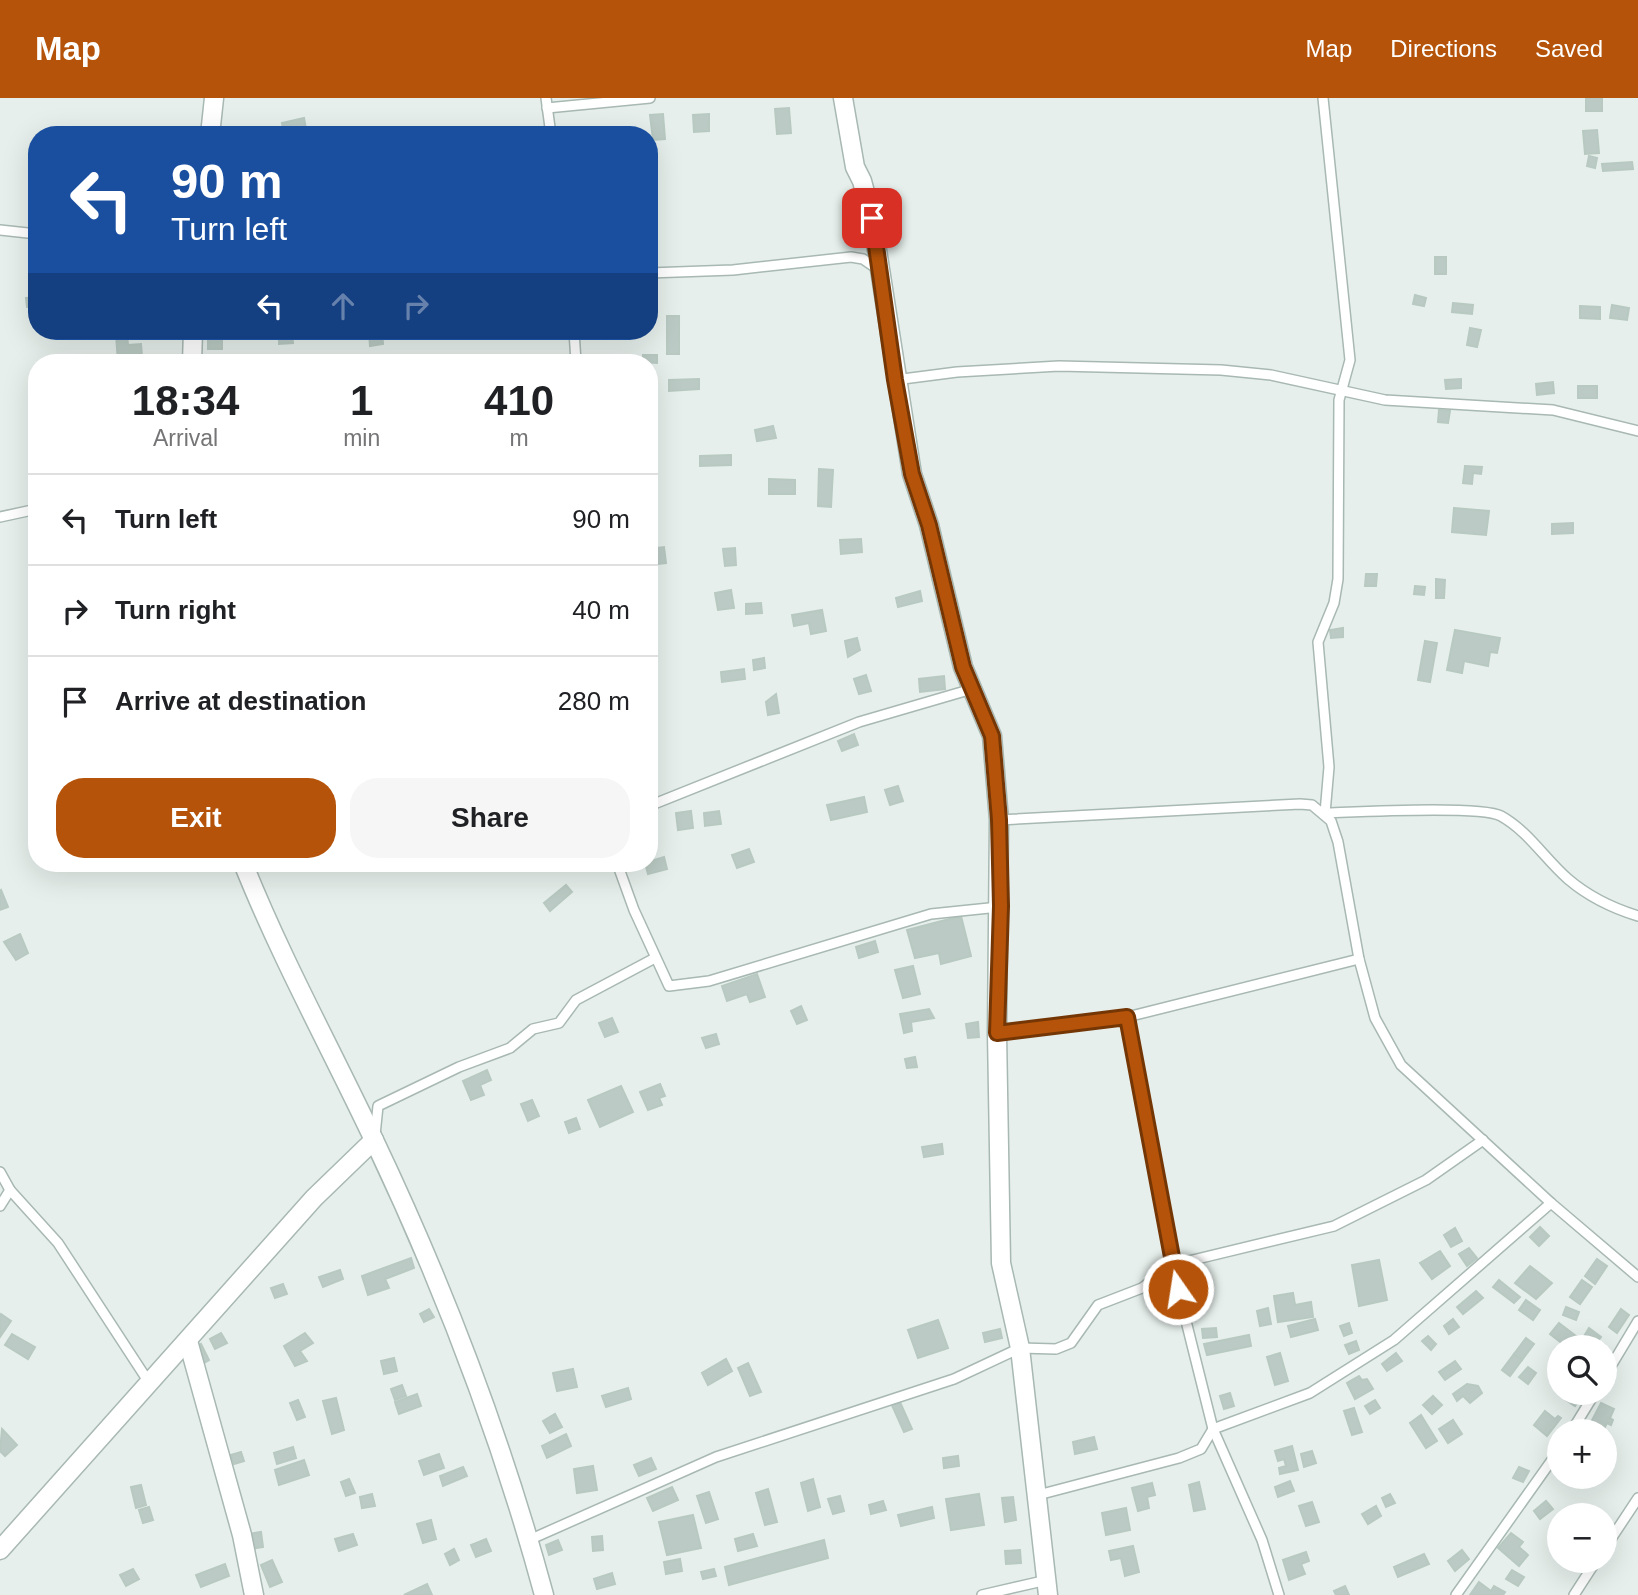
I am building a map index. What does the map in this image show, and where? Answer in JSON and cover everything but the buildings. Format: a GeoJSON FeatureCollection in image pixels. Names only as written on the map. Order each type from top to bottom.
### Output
{"type":"FeatureCollection","features":[{"type":"Feature","properties":{"kind":"street"},"geometry":{"type":"LineString","coordinates":[[211,126],[214,98]]}},
{"type":"Feature","properties":{"kind":"street"},"geometry":{"type":"LineString","coordinates":[[844,98],[852,151],[872,218],[895,380],[912,474],[929,525],[948,613],[972,690],[992,736],[999,820],[1001,906],[997,1033],[1002,1263],[1020,1349],[1048,1588]]}},
{"type":"Feature","properties":{"kind":"street"},"geometry":{"type":"LineString","coordinates":[[247,872],[271,932],[374,1140],[459,1339],[529,1539],[544,1595]]}},
{"type":"Feature","properties":{"kind":"street"},"geometry":{"type":"LineString","coordinates":[[0,1550],[314,1198],[374,1140]]}},
{"type":"Feature","properties":{"kind":"street"},"geometry":{"type":"LineString","coordinates":[[188,1341],[242,1535],[254,1595]]}},
{"type":"Feature","properties":{"kind":"lane"},"geometry":{"type":"LineString","coordinates":[[550,126],[547,103],[650,98]]}},
{"type":"Feature","properties":{"kind":"lane"},"geometry":{"type":"LineString","coordinates":[[1323,98],[1332,206],[1350,360],[1339,400],[1338,579],[1334,603],[1318,642],[1329,767],[1325,813],[1338,842],[1359,959],[1375,1018],[1401,1065],[1551,1203],[1638,1278]]}},
{"type":"Feature","properties":{"kind":"lane"},"geometry":{"type":"LineString","coordinates":[[0,230],[28,233]]}},
{"type":"Feature","properties":{"kind":"lane"},"geometry":{"type":"LineString","coordinates":[[658,273],[733,270],[850,257],[863,259],[880,271]]}},
{"type":"Feature","properties":{"kind":"lane"},"geometry":{"type":"LineString","coordinates":[[895,380],[957,372],[1059,366],[1155,367],[1271,374],[1343,393],[1385,400],[1553,410],[1638,430]]}},
{"type":"Feature","properties":{"kind":"lane"},"geometry":{"type":"LineString","coordinates":[[0,517],[28,511]]}},
{"type":"Feature","properties":{"kind":"lane"},"geometry":{"type":"LineString","coordinates":[[658,802],[859,722],[972,690]]}},
{"type":"Feature","properties":{"kind":"lane"},"geometry":{"type":"LineString","coordinates":[[999,820],[1300,804],[1312,805],[1325,813],[1441,811],[1499,815],[1519,830],[1568,879],[1608,906],[1638,916]]}},
{"type":"Feature","properties":{"kind":"lane"},"geometry":{"type":"LineString","coordinates":[[621,872],[669,986],[689,984],[931,914],[1001,906]]}},
{"type":"Feature","properties":{"kind":"lane"},"geometry":{"type":"LineString","coordinates":[[374,1140],[378,1106],[459,1067],[510,1048],[533,1028],[559,1023],[576,1000],[655,958]]}},
{"type":"Feature","properties":{"kind":"lane"},"geometry":{"type":"LineString","coordinates":[[997,1033],[1127,1017],[1359,959]]}},
{"type":"Feature","properties":{"kind":"lane"},"geometry":{"type":"LineString","coordinates":[[1127,1017],[1172,1265],[1213,1429],[1262,1540],[1279,1595]]}},
{"type":"Feature","properties":{"kind":"lane"},"geometry":{"type":"LineString","coordinates":[[529,1539],[716,1457],[954,1379],[1020,1349],[1056,1349],[1071,1343],[1098,1305],[1142,1288],[1172,1265],[1334,1226],[1426,1180],[1483,1140]]}},
{"type":"Feature","properties":{"kind":"lane"},"geometry":{"type":"LineString","coordinates":[[0,1172],[10,1190],[58,1243],[150,1384]]}},
{"type":"Feature","properties":{"kind":"lane"},"geometry":{"type":"LineString","coordinates":[[0,1206],[10,1190]]}},
{"type":"Feature","properties":{"kind":"lane"},"geometry":{"type":"LineString","coordinates":[[1038,1495],[1179,1458],[1201,1449],[1213,1429],[1310,1393],[1394,1340],[1551,1203]]}},
{"type":"Feature","properties":{"kind":"lane"},"geometry":{"type":"LineString","coordinates":[[1617,1356],[1638,1321]]}},
{"type":"Feature","properties":{"kind":"lane"},"geometry":{"type":"LineString","coordinates":[[1456,1595],[1547,1467]]}},
{"type":"Feature","properties":{"kind":"lane"},"geometry":{"type":"LineString","coordinates":[[1617,1530],[1638,1498]]}},
{"type":"Feature","properties":{"kind":"lane"},"geometry":{"type":"LineString","coordinates":[[1574,1595],[1588,1573]]}},
{"type":"Feature","properties":{"kind":"lane"},"geometry":{"type":"LineString","coordinates":[[982,1595],[1048,1588]]}},
{"type":"Feature","properties":{"kind":"route"},"geometry":{"type":"LineString","coordinates":[[872,218],[895,380],[912,474],[929,525],[963,667],[992,736],[999,820],[1001,906],[997,1033],[1127,1017],[1178,1289]]}}]}
